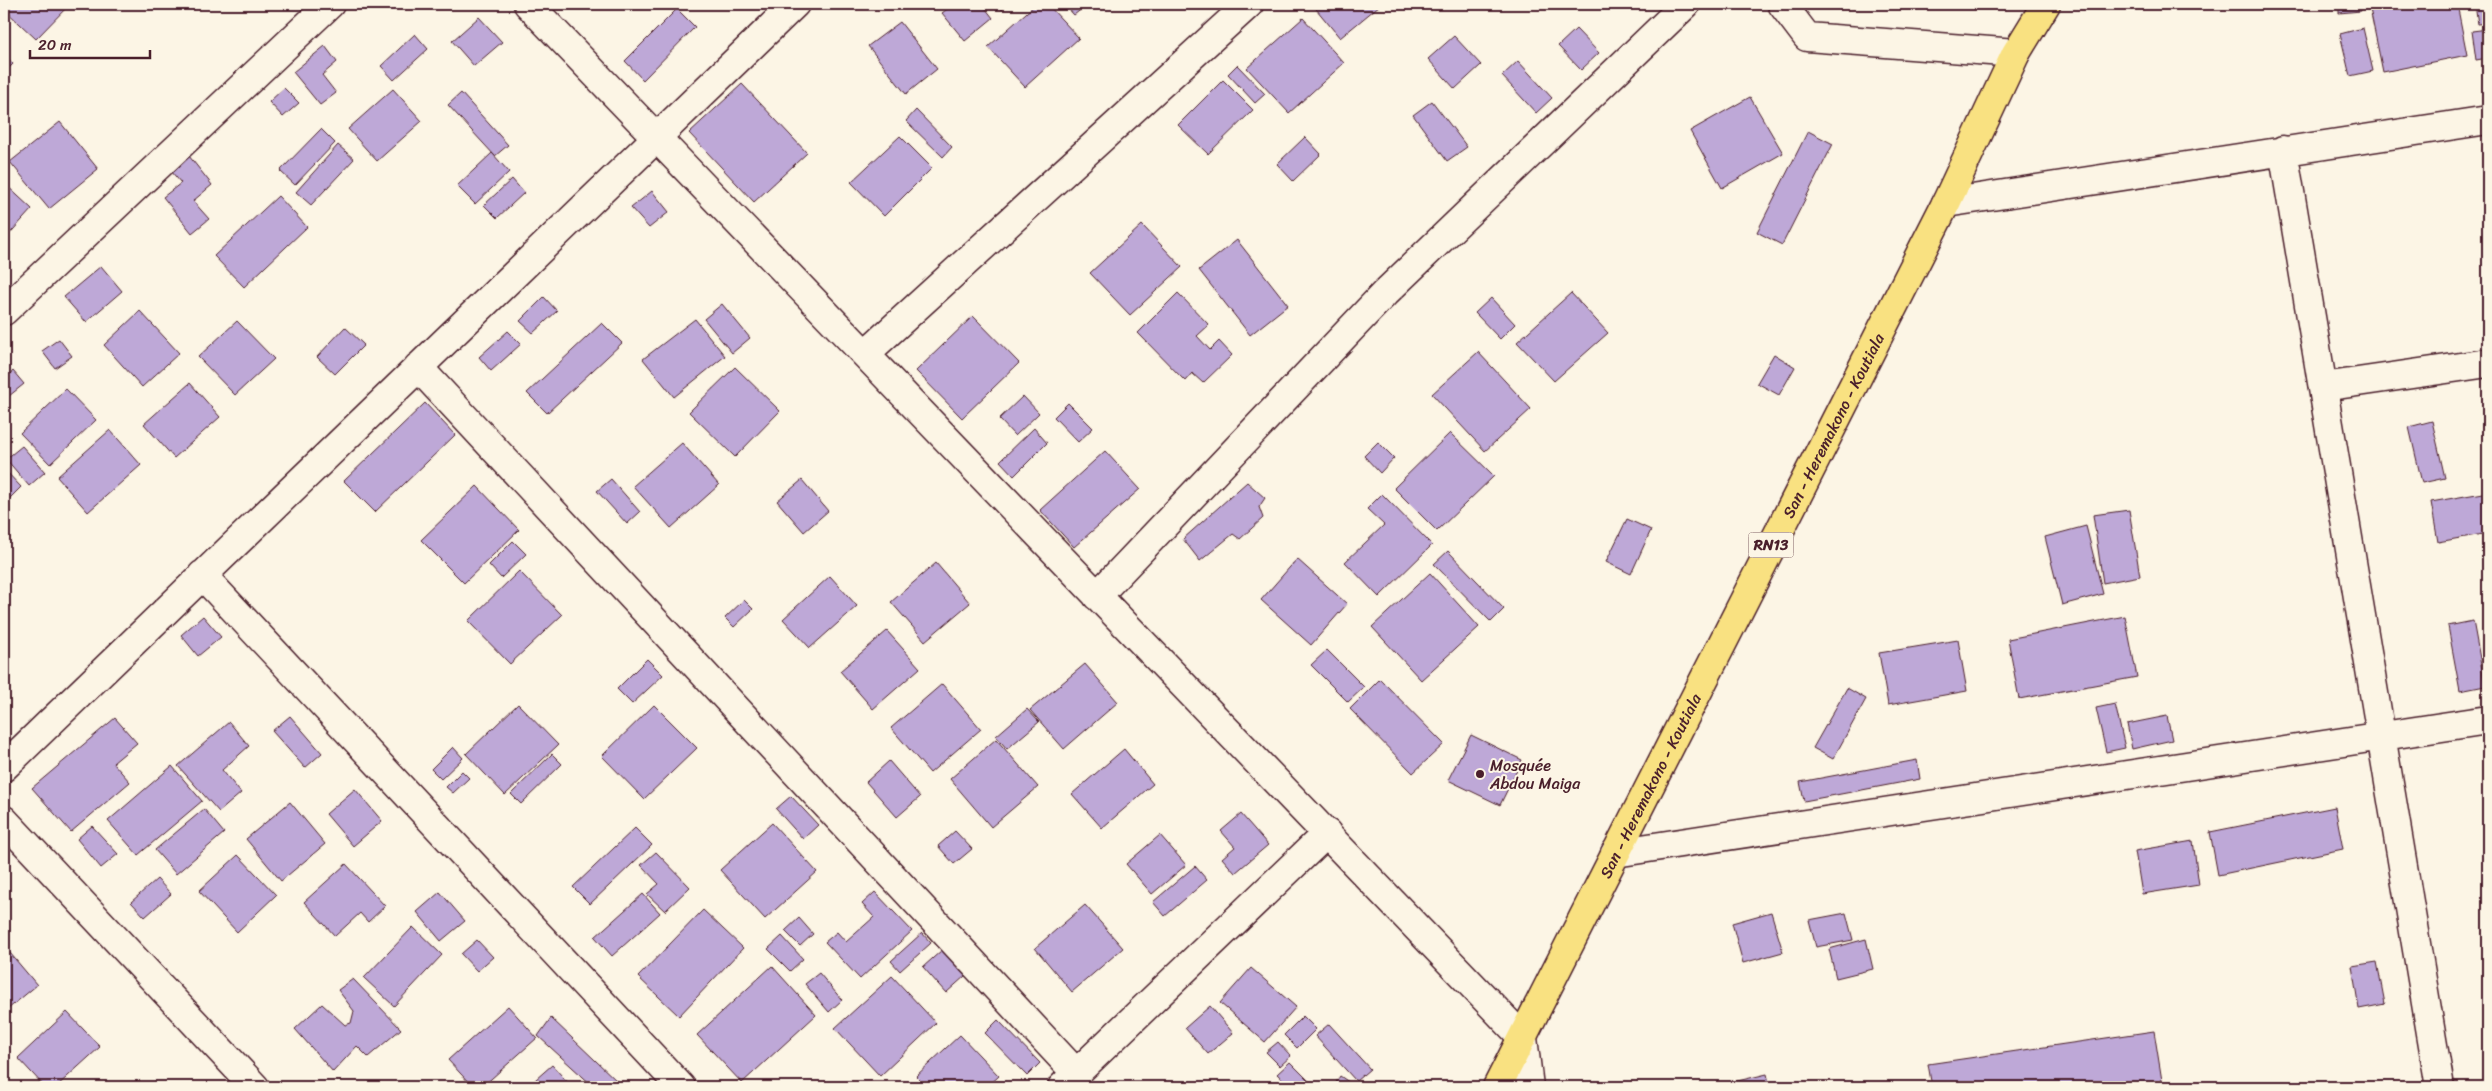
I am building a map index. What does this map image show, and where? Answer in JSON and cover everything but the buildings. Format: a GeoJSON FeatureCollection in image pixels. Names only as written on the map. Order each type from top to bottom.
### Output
{"type":"FeatureCollection","features":[{"type":"Feature","properties":{"kind":"main road","name":"San - Heremakono - Koutiala"},"geometry":{"type":"LineString","coordinates":[[1497,1087],[1946,203],[2016,53],[2046,4]]}},
{"type":"Feature","properties":{"kind":"street"},"geometry":{"type":"LineString","coordinates":[[4,311],[330,4]]}},
{"type":"Feature","properties":{"kind":"street"},"geometry":{"type":"LineString","coordinates":[[528,4],[1523,1038],[1529,1087]]}},
{"type":"Feature","properties":{"kind":"street"},"geometry":{"type":"LineString","coordinates":[[4,767],[795,4]]}},
{"type":"Feature","properties":{"kind":"street"},"geometry":{"type":"LineString","coordinates":[[866,354],[1249,4]]}},
{"type":"Feature","properties":{"kind":"street"},"geometry":{"type":"LineString","coordinates":[[1098,596],[1385,293],[1686,4]]}},
{"type":"Feature","properties":{"kind":"street"},"geometry":{"type":"LineString","coordinates":[[1782,4],[1807,37],[2016,53]]}},
{"type":"Feature","properties":{"kind":"street"},"geometry":{"type":"LineString","coordinates":[[1946,203],[2488,120]]}},
{"type":"Feature","properties":{"kind":"street"},"geometry":{"type":"LineString","coordinates":[[2283,150],[2440,1087]]}},
{"type":"Feature","properties":{"kind":"street"},"geometry":{"type":"LineString","coordinates":[[2323,388],[2488,363]]}},
{"type":"Feature","properties":{"kind":"street"},"geometry":{"type":"LineString","coordinates":[[418,367],[1069,1080],[1327,834]]}},
{"type":"Feature","properties":{"kind":"street"},"geometry":{"type":"LineString","coordinates":[[202,576],[681,1087]]}},
{"type":"Feature","properties":{"kind":"street"},"geometry":{"type":"LineString","coordinates":[[1615,852],[2488,720]]}},
{"type":"Feature","properties":{"kind":"street"},"geometry":{"type":"LineString","coordinates":[[4,820],[255,1087]]}},
{"type":"Feature","properties":{"kind":"place","name":"Mosquée Abdou Maiga"},"geometry":{"type":"Point","coordinates":[1480,774]}}]}
